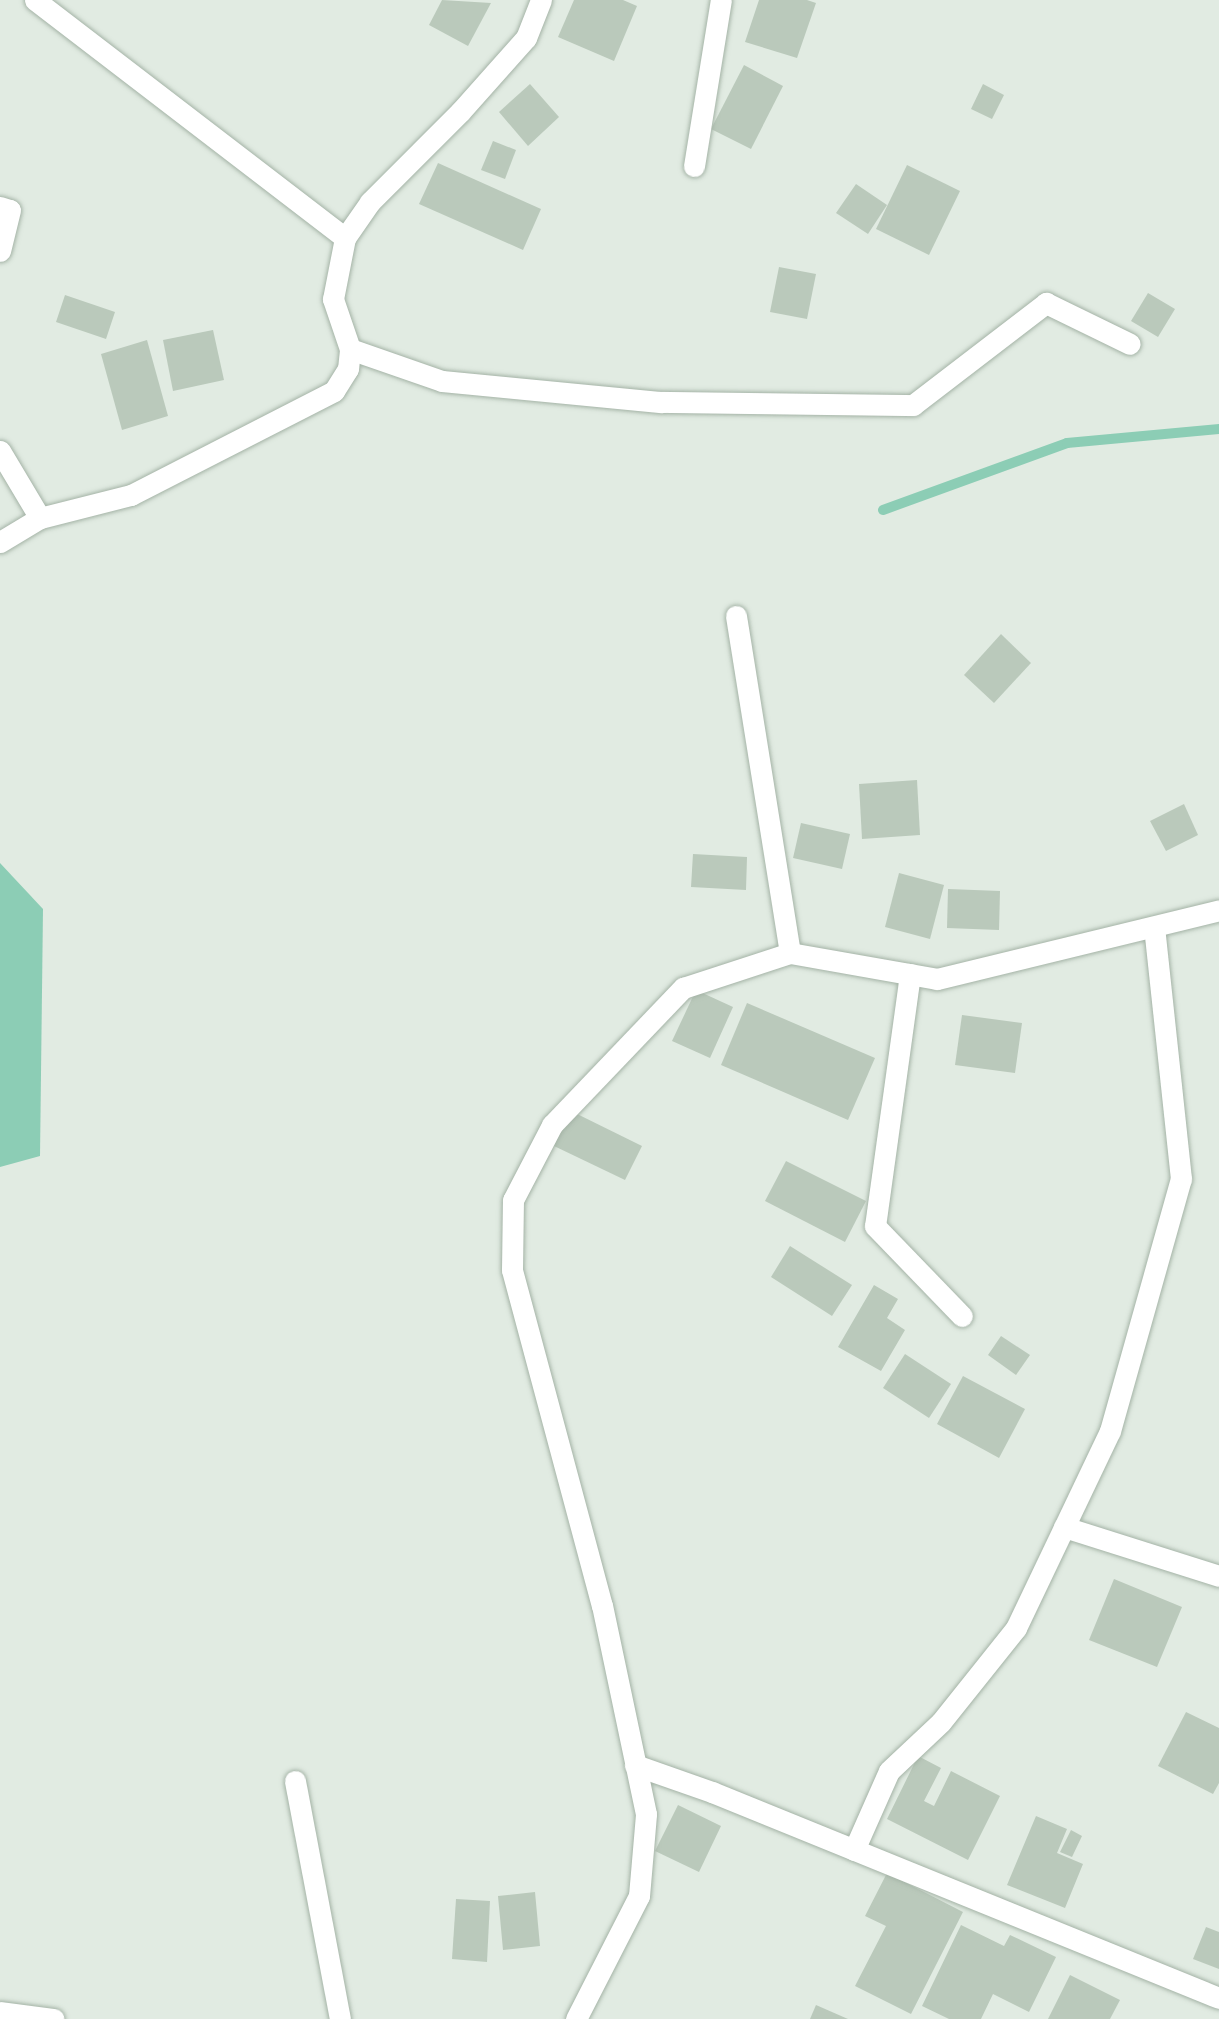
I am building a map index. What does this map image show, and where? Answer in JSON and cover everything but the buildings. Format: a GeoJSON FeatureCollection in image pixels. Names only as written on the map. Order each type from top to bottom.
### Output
{"type":"FeatureCollection","features":[{"type":"Feature","properties":{"kind":"street"},"geometry":{"type":"LineString","coordinates":[[36,0],[345,238]]}},
{"type":"Feature","properties":{"kind":"street"},"geometry":{"type":"LineString","coordinates":[[0,542],[40,518],[131,495],[334,391],[348,369],[350,349],[333,299],[345,238],[370,202],[460,112],[526,38],[541,0]]}},
{"type":"Feature","properties":{"kind":"street"},"geometry":{"type":"LineString","coordinates":[[694,166],[721,0]]}},
{"type":"Feature","properties":{"kind":"street"},"geometry":{"type":"LineString","coordinates":[[0,207],[10,210],[0,251]]}},
{"type":"Feature","properties":{"kind":"street"},"geometry":{"type":"LineString","coordinates":[[350,349],[442,380],[470,383],[662,402],[913,405],[1046,303],[1130,344]]}},
{"type":"Feature","properties":{"kind":"street"},"geometry":{"type":"LineString","coordinates":[[0,451],[40,518]]}},
{"type":"Feature","properties":{"kind":"street"},"geometry":{"type":"LineString","coordinates":[[736,616],[790,953]]}},
{"type":"Feature","properties":{"kind":"street"},"geometry":{"type":"LineString","coordinates":[[576,2019],[639,1896],[646,1814],[602,1606],[512,1270],[513,1200],[552,1125],[682,988],[790,953],[937,979],[1219,911]]}},
{"type":"Feature","properties":{"kind":"street"},"geometry":{"type":"LineString","coordinates":[[854,1850],[889,1771],[941,1722],[1016,1628],[1110,1431],[1181,1179],[1154,927]]}},
{"type":"Feature","properties":{"kind":"street"},"geometry":{"type":"LineString","coordinates":[[910,974],[875,1226],[962,1315]]}},
{"type":"Feature","properties":{"kind":"street"},"geometry":{"type":"LineString","coordinates":[[1064,1527],[1219,1576]]}},
{"type":"Feature","properties":{"kind":"street"},"geometry":{"type":"LineString","coordinates":[[635,1765],[712,1792],[1219,1998]]}},
{"type":"Feature","properties":{"kind":"street"},"geometry":{"type":"LineString","coordinates":[[295,1781],[340,2019]]}},
{"type":"Feature","properties":{"kind":"street"},"geometry":{"type":"LineString","coordinates":[[0,2012],[54,2019]]}},
{"type":"Feature","properties":{"kind":"shaded area"},"geometry":{"type":"Polygon","coordinates":[[[0,863],[43,909],[40,1156],[0,1167],[0,863]]]}},
{"type":"Feature","properties":{"kind":"waterway"},"geometry":{"type":"LineString","coordinates":[[883,510],[1067,443],[1219,429]]}}]}
